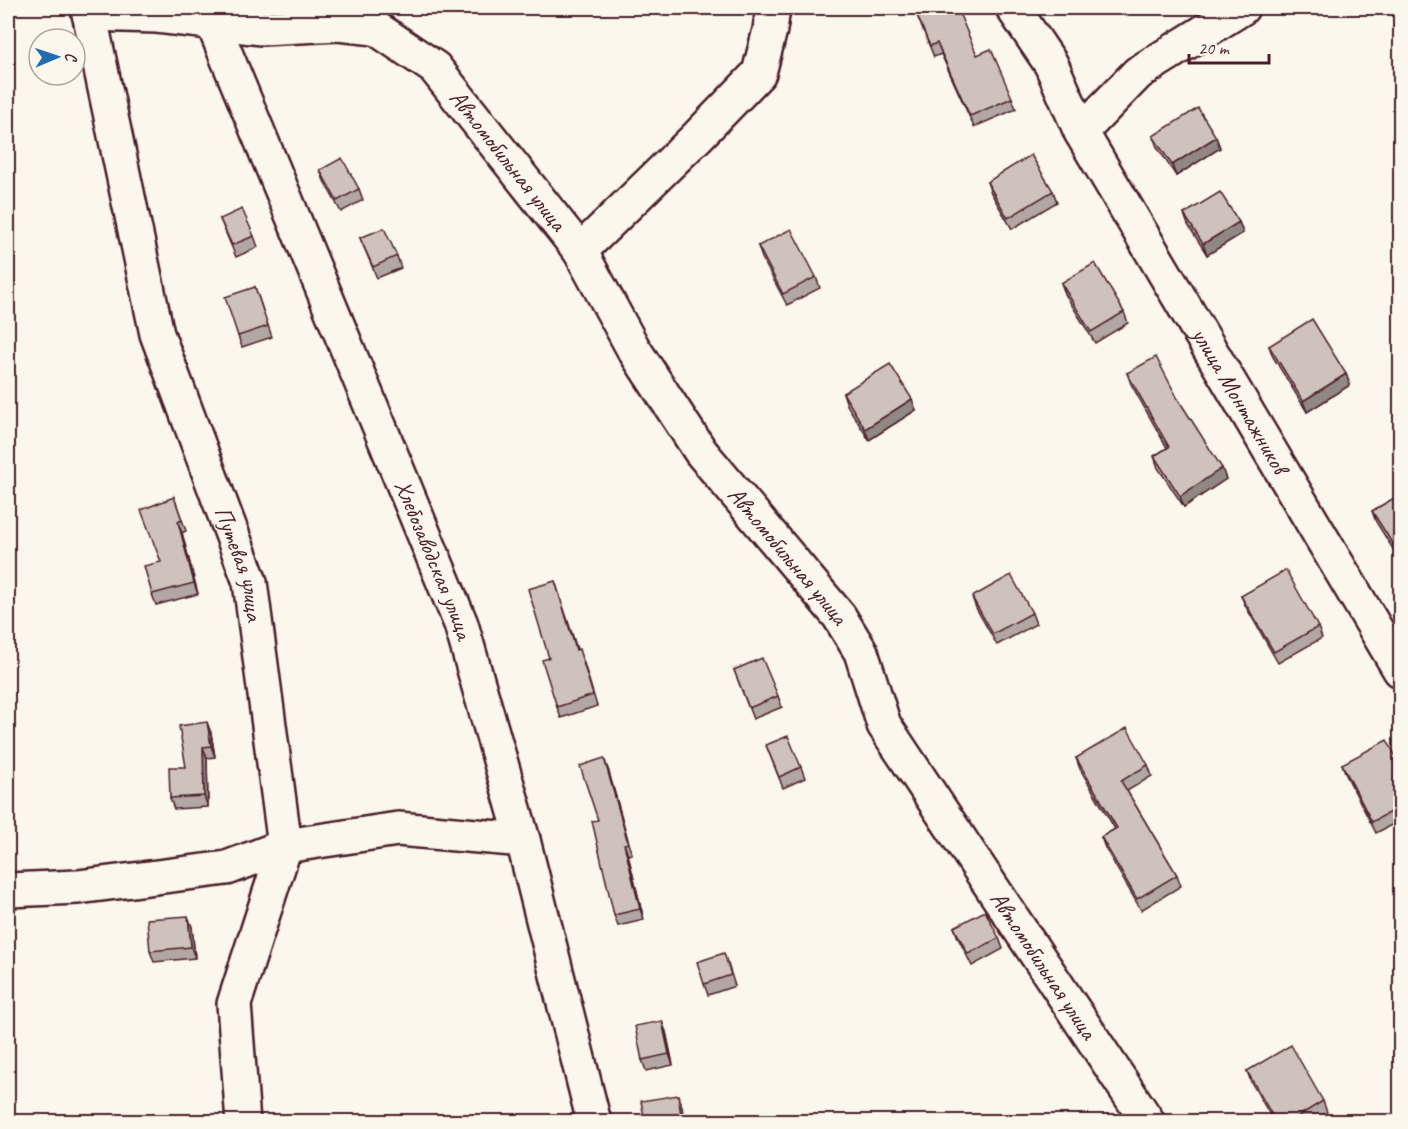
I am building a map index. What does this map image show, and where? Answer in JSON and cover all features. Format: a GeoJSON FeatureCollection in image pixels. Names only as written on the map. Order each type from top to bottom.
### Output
{"type":"FeatureCollection","features":[{"type":"Feature","properties":{"kind":"street","name":"Автомобильная улица"},"geometry":{"type":"LineString","coordinates":[[346,8],[435,68],[580,251],[633,348],[702,452],[839,616],[861,652],[884,725],[1148,1122]]}},
{"type":"Feature","properties":{"kind":"street"},"geometry":{"type":"LineString","coordinates":[[580,251],[759,73],[773,8]]}},
{"type":"Feature","properties":{"kind":"street","name":"улица Монтажников"},"geometry":{"type":"LineString","coordinates":[[1012,8],[1051,64],[1081,132],[1401,670]]}},
{"type":"Feature","properties":{"kind":"street"},"geometry":{"type":"LineString","coordinates":[[1081,132],[1138,73],[1242,8]]}},
{"type":"Feature","properties":{"kind":"street"},"geometry":{"type":"LineString","coordinates":[[88,11],[157,16],[208,14],[262,28],[338,24],[377,28]]}},
{"type":"Feature","properties":{"kind":"street","name":"Путевая улица"},"geometry":{"type":"LineString","coordinates":[[88,11],[157,334],[250,582],[285,846],[234,1004],[243,1122]]}},
{"type":"Feature","properties":{"kind":"street","name":"Хлебозаводская улица"},"geometry":{"type":"LineString","coordinates":[[208,14],[461,624],[523,840],[594,1122]]}},
{"type":"Feature","properties":{"kind":"street"},"geometry":{"type":"LineString","coordinates":[[8,890],[78,887],[227,868],[285,846],[398,829],[523,840]]}},
{"type":"Feature","properties":{"kind":"building"},"geometry":{"type":"Polygon","coordinates":[[[914,8],[957,8],[977,55],[991,49],[1012,98],[970,116],[937,43],[930,46],[914,8]]]}},
{"type":"Feature","properties":{"kind":"building"},"geometry":{"type":"Polygon","coordinates":[[[1198,108],[1216,137],[1172,165],[1153,136],[1198,108]]]}},
{"type":"Feature","properties":{"kind":"building"},"geometry":{"type":"Polygon","coordinates":[[[1031,155],[1053,191],[1008,218],[987,182],[1031,155]]]}},
{"type":"Feature","properties":{"kind":"building"},"geometry":{"type":"Polygon","coordinates":[[[342,158],[359,189],[337,201],[320,170],[342,158]]]}},
{"type":"Feature","properties":{"kind":"building"},"geometry":{"type":"Polygon","coordinates":[[[1220,192],[1239,222],[1203,244],[1184,214],[1220,192]]]}},
{"type":"Feature","properties":{"kind":"building"},"geometry":{"type":"Polygon","coordinates":[[[242,209],[254,236],[232,245],[220,219],[242,209]]]}},
{"type":"Feature","properties":{"kind":"building"},"geometry":{"type":"Polygon","coordinates":[[[384,228],[397,256],[373,267],[360,238],[384,228]]]}},
{"type":"Feature","properties":{"kind":"building"},"geometry":{"type":"Polygon","coordinates":[[[791,229],[816,277],[783,294],[758,246],[791,229]]]}},
{"type":"Feature","properties":{"kind":"building"},"geometry":{"type":"Polygon","coordinates":[[[1095,263],[1124,312],[1091,332],[1061,283],[1095,263]]]}},
{"type":"Feature","properties":{"kind":"building"},"geometry":{"type":"Polygon","coordinates":[[[255,287],[268,326],[238,336],[225,297],[255,287]]]}},
{"type":"Feature","properties":{"kind":"building"},"geometry":{"type":"Polygon","coordinates":[[[1312,319],[1346,374],[1303,401],[1269,346],[1312,319]]]}},
{"type":"Feature","properties":{"kind":"building"},"geometry":{"type":"Polygon","coordinates":[[[1156,357],[1178,399],[1222,468],[1180,496],[1154,456],[1169,447],[1127,373],[1156,357]]]}},
{"type":"Feature","properties":{"kind":"building"},"geometry":{"type":"Polygon","coordinates":[[[890,364],[912,399],[865,429],[843,393],[890,364]]]}},
{"type":"Feature","properties":{"kind":"building"},"geometry":{"type":"Polygon","coordinates":[[[1401,494],[1401,557],[1372,511],[1401,494]]]}},
{"type":"Feature","properties":{"kind":"building"},"geometry":{"type":"Polygon","coordinates":[[[174,497],[182,520],[178,522],[194,583],[152,594],[144,566],[161,562],[141,510],[174,497]]]}},
{"type":"Feature","properties":{"kind":"building"},"geometry":{"type":"Polygon","coordinates":[[[1286,570],[1318,627],[1274,652],[1241,596],[1286,570]]]}},
{"type":"Feature","properties":{"kind":"building"},"geometry":{"type":"Polygon","coordinates":[[[1011,575],[1032,613],[993,634],[972,597],[1011,575]]]}},
{"type":"Feature","properties":{"kind":"building"},"geometry":{"type":"Polygon","coordinates":[[[555,581],[576,650],[579,649],[593,695],[557,707],[542,660],[549,658],[528,589],[555,581]]]}},
{"type":"Feature","properties":{"kind":"building"},"geometry":{"type":"Polygon","coordinates":[[[762,658],[778,696],[749,708],[734,670],[762,658]]]}},
{"type":"Feature","properties":{"kind":"building"},"geometry":{"type":"Polygon","coordinates":[[[207,722],[211,746],[203,747],[204,796],[170,798],[169,767],[186,767],[179,726],[207,722]]]}},
{"type":"Feature","properties":{"kind":"building"},"geometry":{"type":"Polygon","coordinates":[[[1127,728],[1148,765],[1121,781],[1177,875],[1137,899],[1101,837],[1117,828],[1076,758],[1127,728]]]}},
{"type":"Feature","properties":{"kind":"building"},"geometry":{"type":"Polygon","coordinates":[[[788,736],[801,767],[779,777],[766,745],[788,736]]]}},
{"type":"Feature","properties":{"kind":"building"},"geometry":{"type":"Polygon","coordinates":[[[1387,740],[1401,766],[1401,806],[1372,822],[1342,764],[1387,740]]]}},
{"type":"Feature","properties":{"kind":"building"},"geometry":{"type":"Polygon","coordinates":[[[604,758],[628,843],[624,844],[640,909],[614,915],[592,821],[598,820],[580,766],[604,758]]]}},
{"type":"Feature","properties":{"kind":"building"},"geometry":{"type":"Polygon","coordinates":[[[985,911],[999,938],[968,954],[954,927],[985,911]]]}},
{"type":"Feature","properties":{"kind":"building"},"geometry":{"type":"Polygon","coordinates":[[[188,916],[191,947],[150,951],[147,919],[188,916]]]}},
{"type":"Feature","properties":{"kind":"building"},"geometry":{"type":"Polygon","coordinates":[[[724,953],[731,975],[704,984],[697,962],[724,953]]]}},
{"type":"Feature","properties":{"kind":"building"},"geometry":{"type":"Polygon","coordinates":[[[662,1021],[669,1054],[642,1060],[635,1026],[662,1021]]]}},
{"type":"Feature","properties":{"kind":"building"},"geometry":{"type":"Polygon","coordinates":[[[1291,1045],[1323,1101],[1289,1122],[1276,1122],[1247,1071],[1291,1045]]]}},
{"type":"Feature","properties":{"kind":"building"},"geometry":{"type":"Polygon","coordinates":[[[678,1095],[682,1122],[645,1122],[641,1101],[678,1095]]]}}]}
